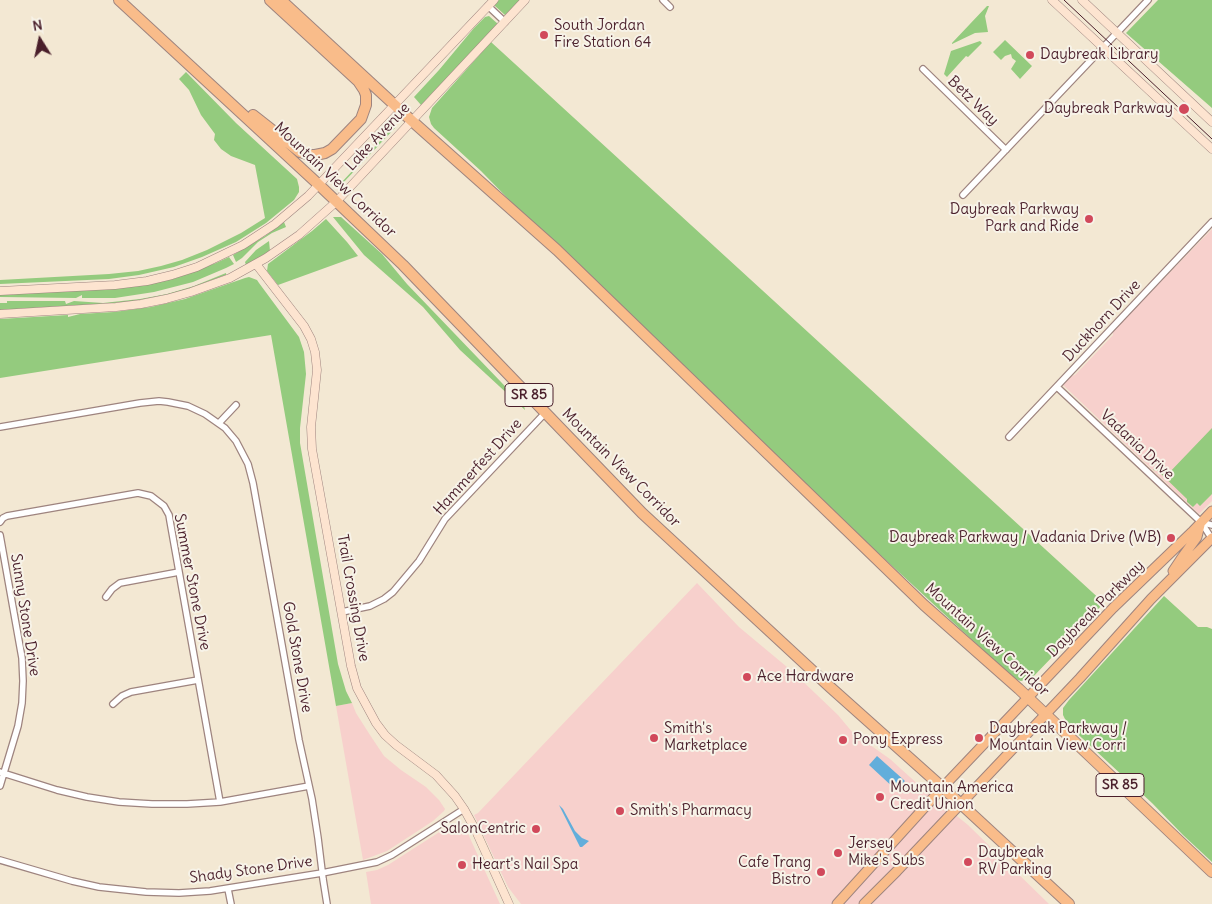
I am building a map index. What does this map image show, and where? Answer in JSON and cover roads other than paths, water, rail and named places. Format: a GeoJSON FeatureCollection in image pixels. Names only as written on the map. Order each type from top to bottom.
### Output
{"type":"FeatureCollection","features":[{"type":"Feature","properties":{"kind":"highway","name":"Mountain View Corridor"},"geometry":{"type":"LineString","coordinates":[[119,0],[403,265],[642,513],[1069,904]]}},
{"type":"Feature","properties":{"kind":"highway"},"geometry":{"type":"LineString","coordinates":[[202,76],[295,149],[305,154],[316,155],[329,151],[361,119],[365,110],[366,100],[366,95],[361,85],[270,0]]}},
{"type":"Feature","properties":{"kind":"highway","name":"Mountain View Corridor"},"geometry":{"type":"LineString","coordinates":[[281,0],[412,121],[557,250],[917,598],[1046,714],[1212,872]]}},
{"type":"Feature","properties":{"kind":"main road","name":"Daybreak Parkway"},"geometry":{"type":"LineString","coordinates":[[838,904],[943,787],[1113,608],[1212,511]]}},
{"type":"Feature","properties":{"kind":"main road"},"geometry":{"type":"LineString","coordinates":[[1163,586],[1197,537],[1201,522]]}},
{"type":"Feature","properties":{"kind":"main road","name":"Daybreak Parkway"},"geometry":{"type":"LineString","coordinates":[[864,904],[1046,714],[1163,586],[1212,538]]}},
{"type":"Feature","properties":{"kind":"street","name":"Lake Avenue"},"geometry":{"type":"LineString","coordinates":[[0,291],[115,285],[159,278],[197,267],[228,253],[254,238],[286,216],[494,0]]}},
{"type":"Feature","properties":{"kind":"street","name":"Lake Avenue"},"geometry":{"type":"LineString","coordinates":[[0,314],[109,308],[147,303],[180,296],[203,288],[230,278],[256,264],[299,235],[336,202],[526,0]]}},
{"type":"Feature","properties":{"kind":"street"},"geometry":{"type":"LineString","coordinates":[[663,0],[670,6]]}},
{"type":"Feature","properties":{"kind":"street"},"geometry":{"type":"LineString","coordinates":[[1052,0],[1212,150]]}},
{"type":"Feature","properties":{"kind":"street"},"geometry":{"type":"LineString","coordinates":[[1082,0],[1212,122]]}},
{"type":"Feature","properties":{"kind":"street"},"geometry":{"type":"LineString","coordinates":[[964,195],[1148,0]]}},
{"type":"Feature","properties":{"kind":"street"},"geometry":{"type":"LineString","coordinates":[[488,6],[505,22]]}},
{"type":"Feature","properties":{"kind":"street","name":"Betz Way"},"geometry":{"type":"LineString","coordinates":[[923,69],[1006,150]]}},
{"type":"Feature","properties":{"kind":"street","name":"Duckhorn Drive"},"geometry":{"type":"LineString","coordinates":[[1010,437],[1212,222]]}},
{"type":"Feature","properties":{"kind":"street","name":"Trail Crossing Drive"},"geometry":{"type":"LineString","coordinates":[[256,264],[304,326],[316,352],[311,440],[350,666],[357,688],[376,722],[386,735],[396,746],[436,775],[464,809],[475,828],[509,904]]}},
{"type":"Feature","properties":{"kind":"street","name":"Vadania Drive"},"geometry":{"type":"LineString","coordinates":[[1057,387],[1201,522],[1212,538]]}},
{"type":"Feature","properties":{"kind":"street","name":"Gold Stone Drive"},"geometry":{"type":"LineString","coordinates":[[0,428],[159,401],[188,406],[220,423],[231,434],[240,448],[251,474],[320,847],[327,904]]}},
{"type":"Feature","properties":{"kind":"street"},"geometry":{"type":"LineString","coordinates":[[220,423],[236,406]]}},
{"type":"Feature","properties":{"kind":"street","name":"Hammerfest Drive"},"geometry":{"type":"LineString","coordinates":[[342,612],[370,606],[393,592],[419,561],[452,510],[546,412]]}},
{"type":"Feature","properties":{"kind":"street","name":"Summer Stone Drive"},"geometry":{"type":"LineString","coordinates":[[0,521],[7,516],[133,494],[147,494],[160,502],[167,510],[180,572],[220,802]]}},
{"type":"Feature","properties":{"kind":"street","name":"Vadania Drive"},"geometry":{"type":"LineString","coordinates":[[1201,522],[1212,525]]}},
{"type":"Feature","properties":{"kind":"street","name":"Sunny Stone Drive"},"geometry":{"type":"LineString","coordinates":[[0,535],[22,658],[23,681],[20,715],[2,773],[0,786]]}},
{"type":"Feature","properties":{"kind":"street"},"geometry":{"type":"LineString","coordinates":[[106,597],[120,583],[180,572]]}},
{"type":"Feature","properties":{"kind":"street"},"geometry":{"type":"LineString","coordinates":[[114,704],[122,696],[131,692],[198,680]]}},
{"type":"Feature","properties":{"kind":"street"},"geometry":{"type":"LineString","coordinates":[[2,773],[72,793],[119,802],[169,804],[220,802],[309,786]]}},
{"type":"Feature","properties":{"kind":"street","name":"Shady Stone Drive"},"geometry":{"type":"LineString","coordinates":[[0,860],[78,882],[114,889],[179,893],[228,889],[371,864],[382,860],[464,809]]}},
{"type":"Feature","properties":{"kind":"street"},"geometry":{"type":"LineString","coordinates":[[228,889],[231,904]]}},
{"type":"Feature","properties":{"kind":"water"},"geometry":{"type":"Polygon","coordinates":[[[877,756],[905,781],[896,790],[869,765],[877,756]]]}},
{"type":"Feature","properties":{"kind":"water"},"geometry":{"type":"Polygon","coordinates":[[[559,805],[575,831],[582,838],[589,841],[582,847],[580,847],[559,805]]]}},
{"type":"Feature","properties":{"kind":"tram line"},"geometry":{"type":"LineString","coordinates":[[1064,0],[1212,139]]}},
{"type":"Feature","properties":{"kind":"place","name":"South Jordan Fire Station 64"},"geometry":{"type":"Point","coordinates":[544,35]}},
{"type":"Feature","properties":{"kind":"place","name":"Daybreak Library"},"geometry":{"type":"Point","coordinates":[1030,55]}},
{"type":"Feature","properties":{"kind":"place","name":"Daybreak Parkway"},"geometry":{"type":"Point","coordinates":[1184,109]}},
{"type":"Feature","properties":{"kind":"place","name":"Daybreak Parkway Park and Ride"},"geometry":{"type":"Point","coordinates":[1089,219]}},
{"type":"Feature","properties":{"kind":"place","name":"Daybreak Parkway / Vadania Drive (WB)"},"geometry":{"type":"Point","coordinates":[1171,538]}},
{"type":"Feature","properties":{"kind":"place","name":"Ace Hardware"},"geometry":{"type":"Point","coordinates":[747,677]}},
{"type":"Feature","properties":{"kind":"place","name":"Smith's Marketplace"},"geometry":{"type":"Point","coordinates":[654,738]}},
{"type":"Feature","properties":{"kind":"place","name":"Daybreak Parkway / Mountain View Corri"},"geometry":{"type":"Point","coordinates":[979,738]}},
{"type":"Feature","properties":{"kind":"place","name":"Pony Express"},"geometry":{"type":"Point","coordinates":[843,740]}},
{"type":"Feature","properties":{"kind":"place","name":"Mountain America Credit Union"},"geometry":{"type":"Point","coordinates":[880,797]}},
{"type":"Feature","properties":{"kind":"place","name":"Smith's Pharmacy"},"geometry":{"type":"Point","coordinates":[620,811]}},
{"type":"Feature","properties":{"kind":"place","name":"SalonCentric"},"geometry":{"type":"Point","coordinates":[536,829]}},
{"type":"Feature","properties":{"kind":"place","name":"Jersey Mike's Subs"},"geometry":{"type":"Point","coordinates":[838,853]}},
{"type":"Feature","properties":{"kind":"place","name":"Daybreak RV Parking"},"geometry":{"type":"Point","coordinates":[968,862]}},
{"type":"Feature","properties":{"kind":"place","name":"Heart's Nail Spa"},"geometry":{"type":"Point","coordinates":[462,865]}},
{"type":"Feature","properties":{"kind":"place","name":"Cafe Trang Bistro"},"geometry":{"type":"Point","coordinates":[821,872]}}]}
